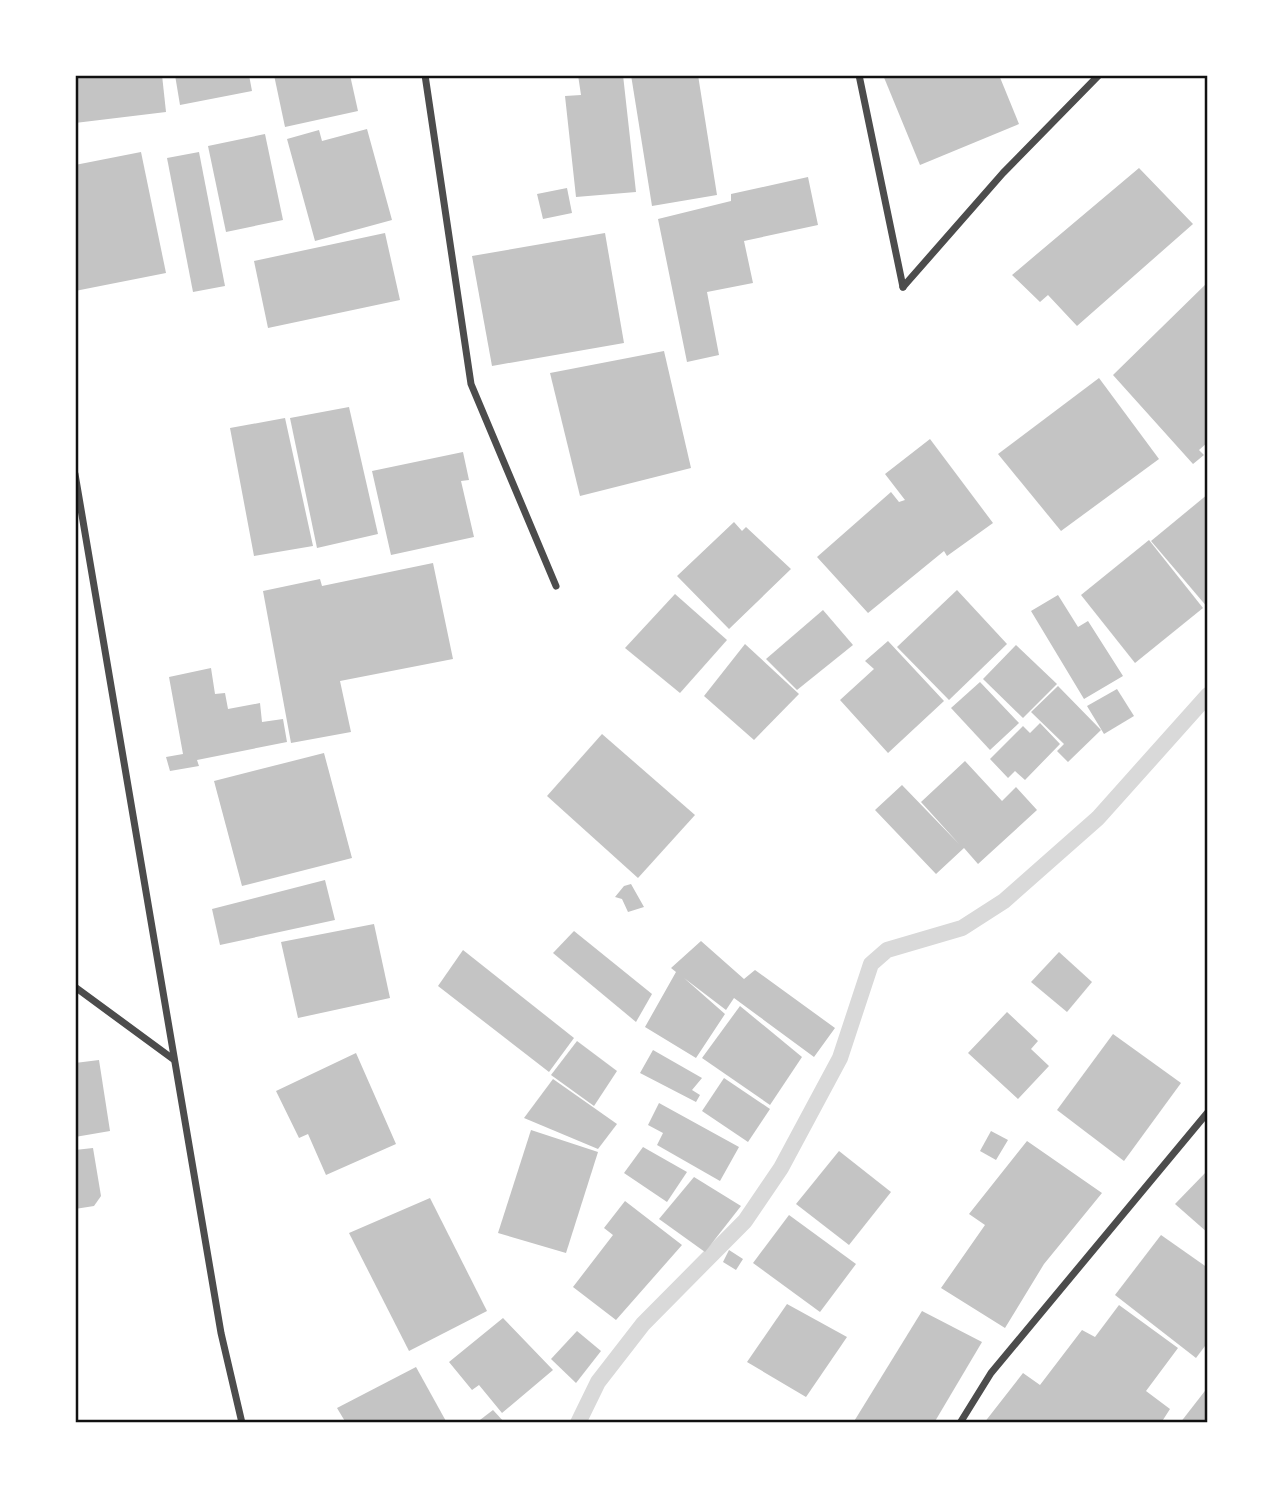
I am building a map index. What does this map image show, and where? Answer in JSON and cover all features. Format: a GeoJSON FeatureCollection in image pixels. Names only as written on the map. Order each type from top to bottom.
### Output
{"type":"FeatureCollection","features":[{"type":"Feature","properties":{"kind":"street"},"geometry":{"type":"LineString","coordinates":[[425,75],[471,384],[556,586]]}},
{"type":"Feature","properties":{"kind":"street"},"geometry":{"type":"LineString","coordinates":[[859,75],[903,287],[1003,173],[1099,75]]}},
{"type":"Feature","properties":{"kind":"street"},"geometry":{"type":"LineString","coordinates":[[75,474],[221,1333],[242,1423]]}},
{"type":"Feature","properties":{"kind":"street"},"geometry":{"type":"LineString","coordinates":[[75,987],[174,1060]]}},
{"type":"Feature","properties":{"kind":"street"},"geometry":{"type":"LineString","coordinates":[[960,1423],[991,1373],[1208,1112]]}},
{"type":"Feature","properties":{"kind":"building"},"geometry":{"type":"Polygon","coordinates":[[[75,75],[162,75],[166,112],[75,123],[75,75]]]}},
{"type":"Feature","properties":{"kind":"building"},"geometry":{"type":"Polygon","coordinates":[[[175,75],[249,75],[252,91],[180,105],[175,75]]]}},
{"type":"Feature","properties":{"kind":"building"},"geometry":{"type":"Polygon","coordinates":[[[274,75],[350,75],[358,111],[285,127],[274,75]]]}},
{"type":"Feature","properties":{"kind":"building"},"geometry":{"type":"Polygon","coordinates":[[[578,75],[623,75],[636,192],[576,197],[565,96],[581,95],[578,75]]]}},
{"type":"Feature","properties":{"kind":"building"},"geometry":{"type":"Polygon","coordinates":[[[631,75],[698,75],[717,195],[652,206],[631,75]]]}},
{"type":"Feature","properties":{"kind":"building"},"geometry":{"type":"Polygon","coordinates":[[[883,75],[999,75],[1019,124],[920,165],[883,75]]]}},
{"type":"Feature","properties":{"kind":"building"},"geometry":{"type":"Polygon","coordinates":[[[367,129],[392,220],[315,241],[287,139],[319,130],[322,141],[367,129]]]}},
{"type":"Feature","properties":{"kind":"building"},"geometry":{"type":"Polygon","coordinates":[[[265,134],[283,220],[226,232],[208,146],[265,134]]]}},
{"type":"Feature","properties":{"kind":"building"},"geometry":{"type":"Polygon","coordinates":[[[141,152],[166,273],[75,291],[75,165],[141,152]]]}},
{"type":"Feature","properties":{"kind":"building"},"geometry":{"type":"Polygon","coordinates":[[[199,152],[225,286],[193,292],[167,158],[199,152]]]}},
{"type":"Feature","properties":{"kind":"building"},"geometry":{"type":"Polygon","coordinates":[[[1139,168],[1193,224],[1077,326],[1048,295],[1040,302],[1012,275],[1139,168]]]}},
{"type":"Feature","properties":{"kind":"building"},"geometry":{"type":"Polygon","coordinates":[[[808,177],[818,225],[744,241],[753,283],[707,292],[719,355],[687,362],[658,219],[731,201],[731,194],[808,177]]]}},
{"type":"Feature","properties":{"kind":"building"},"geometry":{"type":"Polygon","coordinates":[[[567,188],[572,213],[543,219],[537,194],[567,188]]]}},
{"type":"Feature","properties":{"kind":"building"},"geometry":{"type":"Polygon","coordinates":[[[385,233],[400,300],[268,328],[254,261],[385,233]]]}},
{"type":"Feature","properties":{"kind":"building"},"geometry":{"type":"Polygon","coordinates":[[[605,233],[624,343],[492,366],[472,256],[605,233]]]}},
{"type":"Feature","properties":{"kind":"building"},"geometry":{"type":"Polygon","coordinates":[[[1208,282],[1208,442],[1199,450],[1204,455],[1193,464],[1113,375],[1208,282]]]}},
{"type":"Feature","properties":{"kind":"building"},"geometry":{"type":"Polygon","coordinates":[[[664,351],[691,468],[580,496],[550,373],[664,351]]]}},
{"type":"Feature","properties":{"kind":"building"},"geometry":{"type":"Polygon","coordinates":[[[1099,378],[1159,459],[1061,531],[998,454],[1099,378]]]}},
{"type":"Feature","properties":{"kind":"building"},"geometry":{"type":"Polygon","coordinates":[[[349,407],[378,534],[317,548],[290,418],[349,407]]]}},
{"type":"Feature","properties":{"kind":"building"},"geometry":{"type":"Polygon","coordinates":[[[285,418],[313,546],[254,556],[230,428],[285,418]]]}},
{"type":"Feature","properties":{"kind":"building"},"geometry":{"type":"Polygon","coordinates":[[[930,439],[993,523],[947,556],[944,551],[868,613],[817,557],[891,492],[899,502],[905,500],[885,474],[930,439]]]}},
{"type":"Feature","properties":{"kind":"building"},"geometry":{"type":"Polygon","coordinates":[[[463,452],[469,480],[461,481],[474,537],[391,555],[372,471],[463,452]]]}},
{"type":"Feature","properties":{"kind":"building"},"geometry":{"type":"Polygon","coordinates":[[[1208,494],[1208,608],[1151,541],[1208,494]]]}},
{"type":"Feature","properties":{"kind":"building"},"geometry":{"type":"Polygon","coordinates":[[[734,522],[742,531],[746,527],[791,569],[729,629],[677,576],[734,522]]]}},
{"type":"Feature","properties":{"kind":"building"},"geometry":{"type":"Polygon","coordinates":[[[1149,540],[1203,608],[1135,663],[1081,595],[1149,540]]]}},
{"type":"Feature","properties":{"kind":"building"},"geometry":{"type":"Polygon","coordinates":[[[433,563],[453,659],[340,681],[351,732],[291,743],[263,591],[320,579],[322,586],[433,563]]]}},
{"type":"Feature","properties":{"kind":"building"},"geometry":{"type":"Polygon","coordinates":[[[957,590],[1007,644],[949,700],[897,647],[957,590]]]}},
{"type":"Feature","properties":{"kind":"building"},"geometry":{"type":"Polygon","coordinates":[[[675,594],[727,640],[680,693],[625,648],[675,594]]]}},
{"type":"Feature","properties":{"kind":"building"},"geometry":{"type":"Polygon","coordinates":[[[1058,595],[1078,627],[1088,621],[1123,676],[1084,699],[1031,611],[1058,595]]]}},
{"type":"Feature","properties":{"kind":"building"},"geometry":{"type":"Polygon","coordinates":[[[823,610],[853,645],[797,690],[766,659],[823,610]]]}},
{"type":"Feature","properties":{"kind":"building"},"geometry":{"type":"Polygon","coordinates":[[[888,641],[944,701],[888,753],[840,700],[874,669],[865,661],[888,641]]]}},
{"type":"Feature","properties":{"kind":"building"},"geometry":{"type":"Polygon","coordinates":[[[745,644],[799,694],[754,740],[704,696],[745,644]]]}},
{"type":"Feature","properties":{"kind":"building"},"geometry":{"type":"Polygon","coordinates":[[[1016,645],[1057,684],[1023,718],[983,679],[1016,645]]]}},
{"type":"Feature","properties":{"kind":"building"},"geometry":{"type":"Polygon","coordinates":[[[211,668],[215,694],[225,693],[228,709],[260,703],[262,722],[283,719],[287,742],[197,760],[199,766],[170,771],[166,757],[183,754],[169,677],[211,668]]]}},
{"type":"Feature","properties":{"kind":"building"},"geometry":{"type":"Polygon","coordinates":[[[980,682],[1019,723],[990,750],[951,708],[980,682]]]}},
{"type":"Feature","properties":{"kind":"building"},"geometry":{"type":"Polygon","coordinates":[[[1058,686],[1101,730],[1068,762],[1057,751],[1064,744],[1031,712],[1058,686]]]}},
{"type":"Feature","properties":{"kind":"building"},"geometry":{"type":"Polygon","coordinates":[[[1117,689],[1134,716],[1104,734],[1087,706],[1117,689]]]}},
{"type":"Feature","properties":{"kind":"building"},"geometry":{"type":"Polygon","coordinates":[[[1040,723],[1060,744],[1025,780],[1015,771],[1008,778],[990,759],[1023,726],[1030,733],[1040,723]]]}},
{"type":"Feature","properties":{"kind":"building"},"geometry":{"type":"Polygon","coordinates":[[[602,734],[695,815],[638,878],[547,796],[602,734]]]}},
{"type":"Feature","properties":{"kind":"building"},"geometry":{"type":"Polygon","coordinates":[[[324,753],[352,858],[242,886],[214,781],[324,753]]]}},
{"type":"Feature","properties":{"kind":"building"},"geometry":{"type":"Polygon","coordinates":[[[965,761],[1002,801],[1016,787],[1037,810],[978,864],[964,848],[936,874],[875,810],[902,785],[959,844],[921,802],[965,761]]]}},
{"type":"Feature","properties":{"kind":"building"},"geometry":{"type":"Polygon","coordinates":[[[325,880],[335,920],[220,945],[212,909],[325,880]]]}},
{"type":"Feature","properties":{"kind":"building"},"geometry":{"type":"Polygon","coordinates":[[[631,884],[644,907],[628,912],[622,899],[615,897],[624,886],[631,884]]]}},
{"type":"Feature","properties":{"kind":"building"},"geometry":{"type":"Polygon","coordinates":[[[374,924],[390,998],[298,1018],[281,942],[374,924]]]}},
{"type":"Feature","properties":{"kind":"building"},"geometry":{"type":"Polygon","coordinates":[[[574,931],[652,994],[636,1022],[553,953],[574,931]]]}},
{"type":"Feature","properties":{"kind":"building"},"geometry":{"type":"Polygon","coordinates":[[[701,941],[744,979],[755,970],[835,1028],[814,1057],[734,998],[726,1010],[684,978],[725,1014],[696,1058],[645,1027],[676,972],[671,968],[701,941]]]}},
{"type":"Feature","properties":{"kind":"building"},"geometry":{"type":"Polygon","coordinates":[[[463,950],[574,1038],[549,1072],[438,986],[463,950]]]}},
{"type":"Feature","properties":{"kind":"building"},"geometry":{"type":"Polygon","coordinates":[[[1059,952],[1092,982],[1067,1012],[1031,982],[1059,952]]]}},
{"type":"Feature","properties":{"kind":"building"},"geometry":{"type":"Polygon","coordinates":[[[740,1006],[802,1057],[770,1105],[702,1058],[740,1006]]]}},
{"type":"Feature","properties":{"kind":"building"},"geometry":{"type":"Polygon","coordinates":[[[1007,1012],[1038,1041],[1031,1049],[1049,1066],[1018,1099],[968,1053],[1007,1012]]]}},
{"type":"Feature","properties":{"kind":"building"},"geometry":{"type":"Polygon","coordinates":[[[1113,1034],[1181,1083],[1124,1161],[1057,1110],[1113,1034]]]}},
{"type":"Feature","properties":{"kind":"building"},"geometry":{"type":"Polygon","coordinates":[[[577,1041],[617,1071],[594,1106],[551,1075],[577,1041]]]}},
{"type":"Feature","properties":{"kind":"building"},"geometry":{"type":"Polygon","coordinates":[[[653,1050],[702,1078],[692,1090],[700,1095],[696,1102],[640,1073],[653,1050]]]}},
{"type":"Feature","properties":{"kind":"building"},"geometry":{"type":"Polygon","coordinates":[[[356,1053],[396,1144],[326,1175],[308,1134],[299,1138],[276,1091],[356,1053]]]}},
{"type":"Feature","properties":{"kind":"building"},"geometry":{"type":"Polygon","coordinates":[[[99,1060],[110,1131],[75,1137],[75,1063],[99,1060]]]}},
{"type":"Feature","properties":{"kind":"building"},"geometry":{"type":"Polygon","coordinates":[[[724,1078],[770,1109],[748,1142],[702,1111],[724,1078]]]}},
{"type":"Feature","properties":{"kind":"building"},"geometry":{"type":"Polygon","coordinates":[[[553,1079],[617,1124],[598,1149],[524,1118],[553,1079]]]}},
{"type":"Feature","properties":{"kind":"building"},"geometry":{"type":"Polygon","coordinates":[[[659,1103],[739,1147],[720,1181],[657,1145],[663,1133],[648,1125],[659,1103]]]}},
{"type":"Feature","properties":{"kind":"building"},"geometry":{"type":"Polygon","coordinates":[[[531,1130],[598,1152],[566,1253],[498,1233],[531,1130]]]}},
{"type":"Feature","properties":{"kind":"building"},"geometry":{"type":"Polygon","coordinates":[[[991,1131],[1008,1140],[996,1160],[980,1151],[991,1131]]]}},
{"type":"Feature","properties":{"kind":"building"},"geometry":{"type":"Polygon","coordinates":[[[1027,1141],[1102,1193],[1044,1264],[1005,1328],[941,1288],[985,1225],[969,1214],[1027,1141]]]}},
{"type":"Feature","properties":{"kind":"building"},"geometry":{"type":"Polygon","coordinates":[[[643,1147],[687,1172],[667,1202],[624,1173],[643,1147]]]}},
{"type":"Feature","properties":{"kind":"building"},"geometry":{"type":"Polygon","coordinates":[[[93,1148],[101,1196],[94,1206],[75,1209],[75,1150],[93,1148]]]}},
{"type":"Feature","properties":{"kind":"building"},"geometry":{"type":"Polygon","coordinates":[[[839,1151],[891,1192],[849,1245],[796,1204],[839,1151]]]}},
{"type":"Feature","properties":{"kind":"building"},"geometry":{"type":"Polygon","coordinates":[[[1208,1170],[1208,1233],[1175,1204],[1208,1170]]]}},
{"type":"Feature","properties":{"kind":"building"},"geometry":{"type":"Polygon","coordinates":[[[694,1177],[741,1206],[705,1252],[659,1219],[694,1177]]]}},
{"type":"Feature","properties":{"kind":"building"},"geometry":{"type":"Polygon","coordinates":[[[430,1198],[487,1311],[409,1351],[349,1233],[430,1198]]]}},
{"type":"Feature","properties":{"kind":"building"},"geometry":{"type":"Polygon","coordinates":[[[625,1201],[682,1245],[616,1320],[573,1287],[613,1235],[604,1228],[625,1201]]]}},
{"type":"Feature","properties":{"kind":"building"},"geometry":{"type":"Polygon","coordinates":[[[789,1215],[856,1264],[820,1312],[753,1263],[789,1215]]]}},
{"type":"Feature","properties":{"kind":"building"},"geometry":{"type":"Polygon","coordinates":[[[1161,1235],[1208,1268],[1208,1342],[1196,1358],[1115,1295],[1161,1235]]]}},
{"type":"Feature","properties":{"kind":"building"},"geometry":{"type":"Polygon","coordinates":[[[729,1250],[743,1259],[736,1270],[723,1262],[729,1250]]]}},
{"type":"Feature","properties":{"kind":"building"},"geometry":{"type":"Polygon","coordinates":[[[787,1304],[847,1337],[806,1397],[747,1362],[787,1304]]]}},
{"type":"Feature","properties":{"kind":"building"},"geometry":{"type":"Polygon","coordinates":[[[1119,1305],[1178,1348],[1146,1391],[1170,1409],[1161,1423],[984,1423],[1023,1373],[1040,1385],[1082,1330],[1095,1337],[1119,1305]]]}},
{"type":"Feature","properties":{"kind":"building"},"geometry":{"type":"Polygon","coordinates":[[[922,1311],[982,1342],[934,1423],[853,1423],[922,1311]]]}},
{"type":"Feature","properties":{"kind":"building"},"geometry":{"type":"Polygon","coordinates":[[[503,1318],[553,1370],[502,1413],[479,1385],[472,1390],[449,1362],[503,1318]]]}},
{"type":"Feature","properties":{"kind":"building"},"geometry":{"type":"Polygon","coordinates":[[[577,1331],[601,1351],[576,1383],[551,1359],[577,1331]]]}},
{"type":"Feature","properties":{"kind":"building"},"geometry":{"type":"Polygon","coordinates":[[[416,1367],[447,1423],[346,1423],[337,1408],[416,1367]]]}},
{"type":"Feature","properties":{"kind":"building"},"geometry":{"type":"Polygon","coordinates":[[[1208,1387],[1208,1423],[1180,1423],[1208,1387]]]}},
{"type":"Feature","properties":{"kind":"building"},"geometry":{"type":"Polygon","coordinates":[[[493,1410],[505,1423],[476,1423],[493,1410]]]}},
{"type":"Feature","properties":{"kind":"waterway"},"geometry":{"type":"LineString","coordinates":[[578,1423],[598,1382],[643,1324],[745,1221],[781,1168],[840,1058],[871,964],[887,950],[962,928],[1004,901],[1098,818],[1208,695]]}}]}
